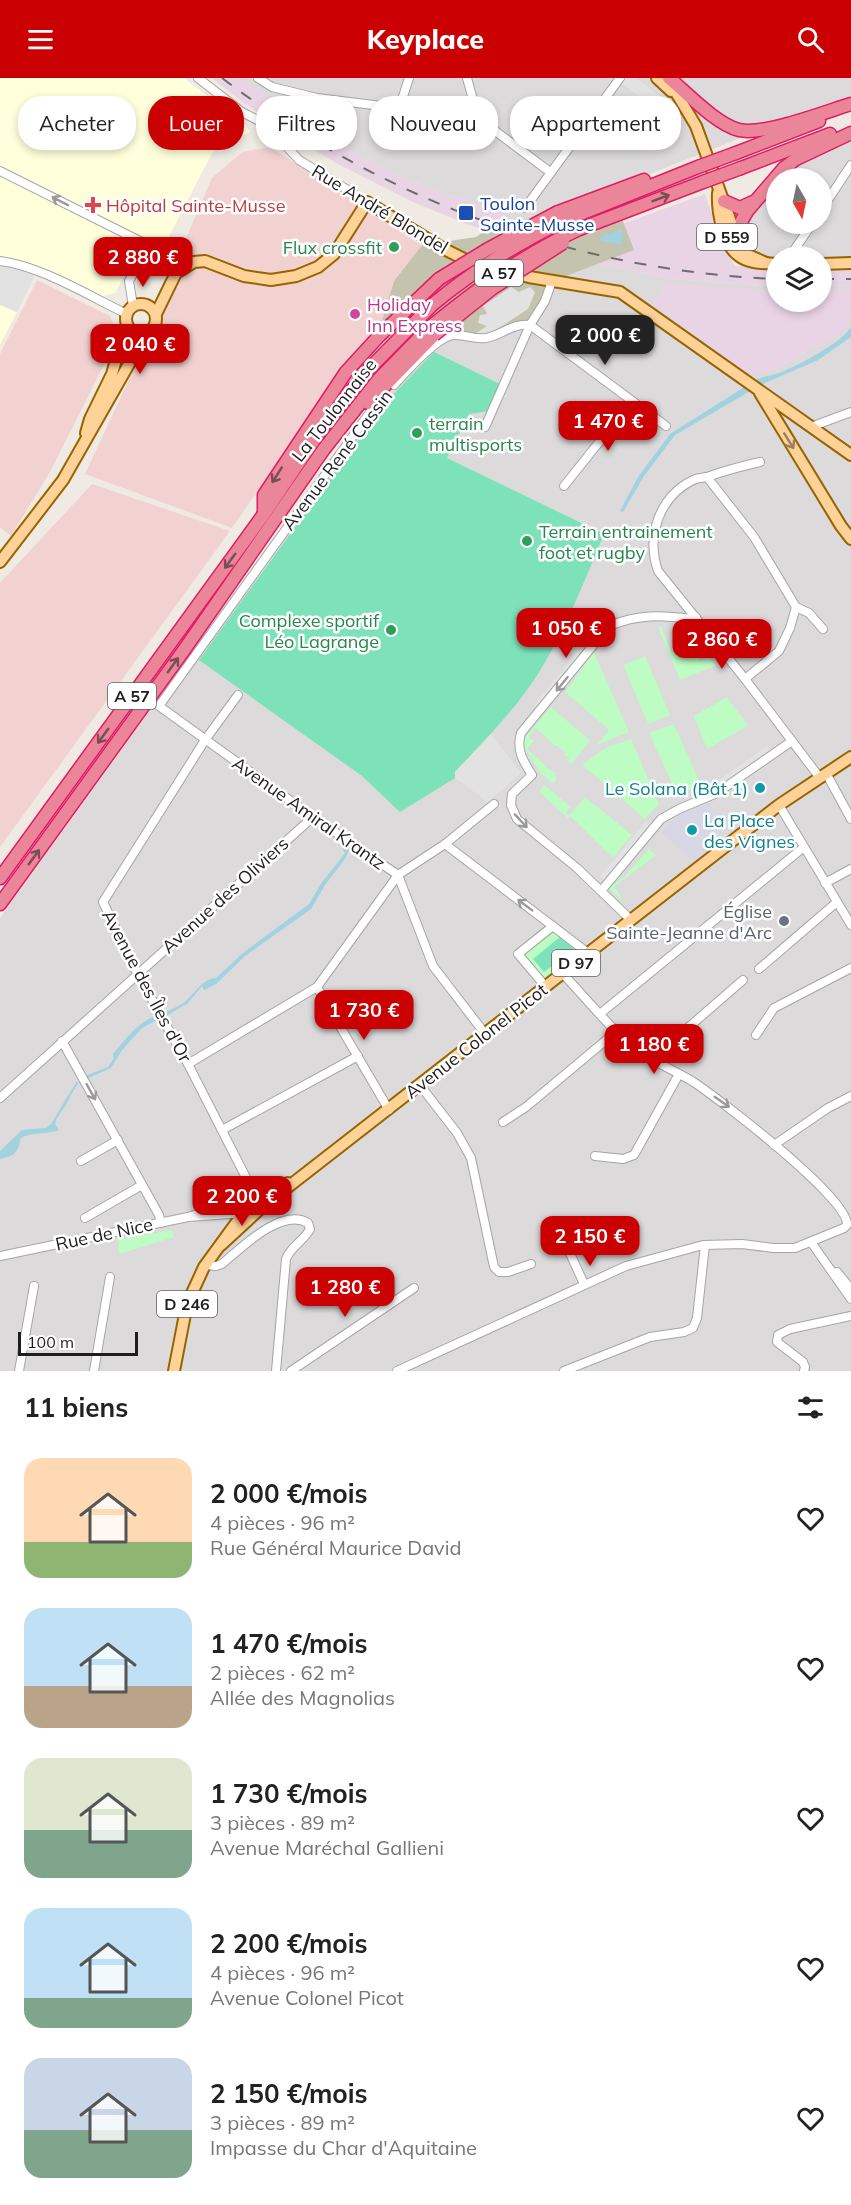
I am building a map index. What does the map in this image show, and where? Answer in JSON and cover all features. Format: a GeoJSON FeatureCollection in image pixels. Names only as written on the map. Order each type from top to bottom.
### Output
{"type":"FeatureCollection","features":[{"type":"Feature","properties":{"kind":"highway"},"geometry":{"type":"LineString","coordinates":[[668,78],[717,118],[738,130],[749,132],[773,128],[851,104]]}},
{"type":"Feature","properties":{"kind":"highway","name":"La Toulonnaise"},"geometry":{"type":"LineString","coordinates":[[0,878],[264,514],[341,402],[432,304],[479,268],[560,216],[851,109]]}},
{"type":"Feature","properties":{"kind":"highway","name":"La Toulonnaise"},"geometry":{"type":"LineString","coordinates":[[0,904],[357,406],[379,379],[431,331],[501,272],[530,253],[577,230],[851,126]]}},
{"type":"Feature","properties":{"kind":"highway"},"geometry":{"type":"LineString","coordinates":[[739,244],[742,220],[754,201],[796,159],[851,133]]}},
{"type":"Feature","properties":{"kind":"highway"},"geometry":{"type":"LineString","coordinates":[[724,201],[740,208],[754,201]]}},
{"type":"Feature","properties":{"kind":"highway"},"geometry":{"type":"LineString","coordinates":[[264,514],[264,495],[346,372],[403,313],[453,270],[560,216]]}},
{"type":"Feature","properties":{"kind":"main road","name":"D 559"},"geometry":{"type":"LineString","coordinates":[[657,78],[677,96]]}},
{"type":"Feature","properties":{"kind":"main road","name":"D 559"},"geometry":{"type":"LineString","coordinates":[[668,78],[677,96]]}},
{"type":"Feature","properties":{"kind":"main road","name":"D 559"},"geometry":{"type":"LineString","coordinates":[[681,102],[696,126],[739,244],[746,254],[766,262]]}},
{"type":"Feature","properties":{"kind":"main road","name":"D 559"},"geometry":{"type":"LineString","coordinates":[[718,187],[718,203],[722,221],[733,250],[747,261],[766,263]]}},
{"type":"Feature","properties":{"kind":"main road","name":"Rue André Blondel"},"geometry":{"type":"LineString","coordinates":[[367,202],[457,256],[519,274],[620,292],[851,455]]}},
{"type":"Feature","properties":{"kind":"main road"},"geometry":{"type":"LineString","coordinates":[[0,562],[58,488],[95,427],[146,334],[156,323],[156,314],[176,273],[184,266],[205,261],[244,276],[259,279],[285,279],[306,272],[318,267],[334,254],[367,202]]}},
{"type":"Feature","properties":{"kind":"main road"},"geometry":{"type":"LineString","coordinates":[[832,264],[851,263]]}},
{"type":"Feature","properties":{"kind":"main road"},"geometry":{"type":"LineString","coordinates":[[148,305],[164,295]]}},
{"type":"Feature","properties":{"kind":"main road"},"geometry":{"type":"LineString","coordinates":[[146,334],[131,330],[126,321],[130,310],[140,303],[148,305],[156,314]]}},
{"type":"Feature","properties":{"kind":"main road"},"geometry":{"type":"LineString","coordinates":[[84,442],[90,419],[112,374],[117,356],[131,330]]}},
{"type":"Feature","properties":{"kind":"main road"},"geometry":{"type":"LineString","coordinates":[[759,391],[851,539]]}},
{"type":"Feature","properties":{"kind":"main road","name":"Avenue Colonel Picot"},"geometry":{"type":"LineString","coordinates":[[174,1371],[187,1304],[193,1288],[220,1245],[258,1201],[304,1175],[780,806],[851,757]]}},
{"type":"Feature","properties":{"kind":"main road","name":"Avenue Colonel Picot"},"geometry":{"type":"LineString","coordinates":[[220,1245],[241,1214],[276,1189],[304,1175]]}},
{"type":"Feature","properties":{"kind":"street","name":"Rue André Blondel"},"geometry":{"type":"LineString","coordinates":[[198,78],[242,112],[267,126],[299,160],[367,202]]}},
{"type":"Feature","properties":{"kind":"street"},"geometry":{"type":"LineString","coordinates":[[258,78],[272,87],[317,98],[369,105]]}},
{"type":"Feature","properties":{"kind":"street"},"geometry":{"type":"LineString","coordinates":[[403,96],[409,78]]}},
{"type":"Feature","properties":{"kind":"street"},"geometry":{"type":"LineString","coordinates":[[467,78],[472,96]]}},
{"type":"Feature","properties":{"kind":"street"},"geometry":{"type":"LineString","coordinates":[[606,96],[620,78]]}},
{"type":"Feature","properties":{"kind":"street"},"geometry":{"type":"LineString","coordinates":[[498,133],[550,172]]}},
{"type":"Feature","properties":{"kind":"street"},"geometry":{"type":"LineString","coordinates":[[525,208],[566,150]]}},
{"type":"Feature","properties":{"kind":"street"},"geometry":{"type":"LineString","coordinates":[[832,194],[851,165]]}},
{"type":"Feature","properties":{"kind":"street"},"geometry":{"type":"LineString","coordinates":[[0,171],[144,243],[147,249],[129,281],[130,310],[37,271],[15,263],[0,261]]}},
{"type":"Feature","properties":{"kind":"street"},"geometry":{"type":"LineString","coordinates":[[485,427],[530,325],[545,301],[552,281]]}},
{"type":"Feature","properties":{"kind":"street","name":"Avenue René Cassin"},"geometry":{"type":"LineString","coordinates":[[159,706],[379,399],[438,342],[451,334],[477,339],[489,338],[519,324],[530,325]]}},
{"type":"Feature","properties":{"kind":"street"},"geometry":{"type":"LineString","coordinates":[[530,325],[666,426]]}},
{"type":"Feature","properties":{"kind":"street"},"geometry":{"type":"LineString","coordinates":[[564,486],[632,401]]}},
{"type":"Feature","properties":{"kind":"street"},"geometry":{"type":"LineString","coordinates":[[772,413],[776,407],[784,407]]}},
{"type":"Feature","properties":{"kind":"street"},"geometry":{"type":"LineString","coordinates":[[813,428],[851,412]]}},
{"type":"Feature","properties":{"kind":"street"},"geometry":{"type":"LineString","coordinates":[[760,462],[719,471],[693,480],[667,501],[654,529],[652,551],[658,571],[792,741],[823,776],[851,819]]}},
{"type":"Feature","properties":{"kind":"street"},"geometry":{"type":"LineString","coordinates":[[707,477],[754,537],[795,607],[809,613],[823,629]]}},
{"type":"Feature","properties":{"kind":"street"},"geometry":{"type":"LineString","coordinates":[[745,679],[779,651],[790,628],[795,607]]}},
{"type":"Feature","properties":{"kind":"street"},"geometry":{"type":"LineString","coordinates":[[631,920],[577,868],[517,819],[511,805],[512,794],[532,775],[522,759],[518,745],[521,733],[609,626],[644,616],[692,619],[696,617]]}},
{"type":"Feature","properties":{"kind":"street"},"geometry":{"type":"LineString","coordinates":[[205,740],[238,695]]}},
{"type":"Feature","properties":{"kind":"street","name":"Avenue Amiral Krantz"},"geometry":{"type":"LineString","coordinates":[[159,706],[398,875],[433,966],[486,1035]]}},
{"type":"Feature","properties":{"kind":"street","name":"Avenue des Îles d'Or"},"geometry":{"type":"LineString","coordinates":[[205,740],[103,902],[137,973],[188,1064],[258,1201]]}},
{"type":"Feature","properties":{"kind":"street"},"geometry":{"type":"LineString","coordinates":[[601,891],[660,819],[717,793],[792,741]]}},
{"type":"Feature","properties":{"kind":"street"},"geometry":{"type":"LineString","coordinates":[[188,1064],[316,987],[398,875],[445,844],[494,804]]}},
{"type":"Feature","properties":{"kind":"street"},"geometry":{"type":"LineString","coordinates":[[780,806],[851,925]]}},
{"type":"Feature","properties":{"kind":"street","name":"Avenue des Oliviers"},"geometry":{"type":"LineString","coordinates":[[0,1098],[313,817]]}},
{"type":"Feature","properties":{"kind":"street"},"geometry":{"type":"LineString","coordinates":[[445,844],[588,953]]}},
{"type":"Feature","properties":{"kind":"street"},"geometry":{"type":"LineString","coordinates":[[601,1013],[804,847]]}},
{"type":"Feature","properties":{"kind":"street"},"geometry":{"type":"LineString","coordinates":[[825,883],[851,869]]}},
{"type":"Feature","properties":{"kind":"street"},"geometry":{"type":"LineString","coordinates":[[759,969],[837,902]]}},
{"type":"Feature","properties":{"kind":"street"},"geometry":{"type":"LineString","coordinates":[[546,987],[518,954],[553,926]]}},
{"type":"Feature","properties":{"kind":"street"},"geometry":{"type":"LineString","coordinates":[[756,1035],[774,1008],[851,968]]}},
{"type":"Feature","properties":{"kind":"street"},"geometry":{"type":"LineString","coordinates":[[397,1371],[626,1266],[705,1245],[748,1244],[790,1249],[844,1228],[848,1223],[845,1213],[774,1145],[738,1114],[679,1074],[635,1048],[563,974]]}},
{"type":"Feature","properties":{"kind":"street"},"geometry":{"type":"LineString","coordinates":[[652,1059],[743,980]]}},
{"type":"Feature","properties":{"kind":"street"},"geometry":{"type":"LineString","coordinates":[[316,987],[389,1110]]}},
{"type":"Feature","properties":{"kind":"street"},"geometry":{"type":"LineString","coordinates":[[503,1122],[522,1111],[617,1031]]}},
{"type":"Feature","properties":{"kind":"street"},"geometry":{"type":"LineString","coordinates":[[62,1041],[159,1215],[161,1223]]}},
{"type":"Feature","properties":{"kind":"street"},"geometry":{"type":"LineString","coordinates":[[222,1130],[358,1056]]}},
{"type":"Feature","properties":{"kind":"street"},"geometry":{"type":"LineString","coordinates":[[595,1156],[623,1159],[634,1155],[679,1074]]}},
{"type":"Feature","properties":{"kind":"street"},"geometry":{"type":"LineString","coordinates":[[419,1084],[457,1133],[471,1158],[494,1267],[499,1272],[505,1272],[531,1264]]}},
{"type":"Feature","properties":{"kind":"street"},"geometry":{"type":"LineString","coordinates":[[774,1145],[828,1108],[851,1096]]}},
{"type":"Feature","properties":{"kind":"street"},"geometry":{"type":"LineString","coordinates":[[81,1161],[118,1140]]}},
{"type":"Feature","properties":{"kind":"street"},"geometry":{"type":"LineString","coordinates":[[85,1218],[142,1185]]}},
{"type":"Feature","properties":{"kind":"street","name":"Rue de Nice"},"geometry":{"type":"LineString","coordinates":[[0,1256],[258,1201]]}},
{"type":"Feature","properties":{"kind":"street","name":"D 97"},"geometry":{"type":"LineString","coordinates":[[188,1216],[241,1214]]}},
{"type":"Feature","properties":{"kind":"street"},"geometry":{"type":"LineString","coordinates":[[218,1215],[227,1222],[229,1230]]}},
{"type":"Feature","properties":{"kind":"street"},"geometry":{"type":"LineString","coordinates":[[206,1264],[216,1266],[222,1264],[269,1227],[293,1220],[308,1224],[310,1229],[307,1234],[291,1249],[286,1259],[276,1371]]}},
{"type":"Feature","properties":{"kind":"street"},"geometry":{"type":"LineString","coordinates":[[564,1240],[584,1284]]}},
{"type":"Feature","properties":{"kind":"street"},"geometry":{"type":"LineString","coordinates":[[810,1242],[851,1299]]}},
{"type":"Feature","properties":{"kind":"street"},"geometry":{"type":"LineString","coordinates":[[564,1371],[650,1336],[684,1332],[693,1328],[697,1318],[705,1245]]}},
{"type":"Feature","properties":{"kind":"street"},"geometry":{"type":"LineString","coordinates":[[828,1267],[839,1274],[851,1289]]}},
{"type":"Feature","properties":{"kind":"street"},"geometry":{"type":"LineString","coordinates":[[94,1371],[110,1277]]}},
{"type":"Feature","properties":{"kind":"street"},"geometry":{"type":"LineString","coordinates":[[19,1371],[34,1286]]}},
{"type":"Feature","properties":{"kind":"street"},"geometry":{"type":"LineString","coordinates":[[291,1371],[414,1288]]}},
{"type":"Feature","properties":{"kind":"street"},"geometry":{"type":"LineString","coordinates":[[804,1371],[806,1367],[802,1362],[777,1342],[778,1335],[790,1329],[851,1316]]}},
{"type":"Feature","properties":{"kind":"shaded area","name":"Hôpital Sainte-Musse"},"geometry":{"type":"Polygon","coordinates":[[[0,78],[184,78],[207,96],[148,96],[148,150],[215,150],[144,285],[125,275],[115,293],[102,296],[30,263],[0,257],[0,78]]]}},
{"type":"Feature","properties":{"kind":"shaded area"},"geometry":{"type":"Polygon","coordinates":[[[212,78],[242,78],[267,96],[256,96],[256,111],[244,103],[244,96],[235,96],[212,78]]]}},
{"type":"Feature","properties":{"kind":"shaded area"},"geometry":{"type":"Polygon","coordinates":[[[242,78],[851,78],[851,96],[625,184],[531,227],[392,172],[350,150],[357,150],[357,96],[267,96],[242,78]]]}},
{"type":"Feature","properties":{"kind":"shaded area"},"geometry":{"type":"Polygon","coordinates":[[[625,78],[636,78],[659,96],[638,96],[621,83],[625,78]]]}},
{"type":"Feature","properties":{"kind":"shaded area","name":"Hôpital Sainte-Musse"},"geometry":{"type":"Polygon","coordinates":[[[244,124],[249,130],[249,133],[244,135],[244,124]]]}},
{"type":"Feature","properties":{"kind":"shaded area"},"geometry":{"type":"Polygon","coordinates":[[[851,141],[851,266],[832,267],[832,246],[766,246],[766,268],[740,266],[745,231],[752,214],[766,197],[766,234],[832,234],[832,168],[795,168],[809,157],[851,141]]]}},
{"type":"Feature","properties":{"kind":"shaded area"},"geometry":{"type":"Polygon","coordinates":[[[275,150],[422,245],[394,281],[380,327],[330,386],[232,528],[85,474],[139,358],[212,178],[242,152],[275,150]]]}},
{"type":"Feature","properties":{"kind":"shaded area"},"geometry":{"type":"Polygon","coordinates":[[[315,150],[350,150],[392,172],[449,196],[453,195],[505,214],[504,218],[531,227],[510,238],[466,224],[413,202],[315,150]]]}},
{"type":"Feature","properties":{"kind":"shaded area"},"geometry":{"type":"Polygon","coordinates":[[[611,190],[634,250],[553,281],[530,325],[489,338],[451,334],[423,357],[380,327],[394,281],[422,245],[476,237],[504,218],[531,227],[611,190]]]}},
{"type":"Feature","properties":{"kind":"shaded area"},"geometry":{"type":"Polygon","coordinates":[[[705,194],[723,247],[735,266],[766,268],[766,286],[672,279],[564,256],[619,225],[705,194]]]}},
{"type":"Feature","properties":{"kind":"shaded area"},"geometry":{"type":"Polygon","coordinates":[[[564,256],[672,279],[766,286],[766,312],[832,312],[832,286],[851,285],[851,1371],[0,1371],[0,918],[377,397],[430,341],[564,256]]]}},
{"type":"Feature","properties":{"kind":"shaded area"},"geometry":{"type":"Polygon","coordinates":[[[0,261],[37,271],[17,312],[0,305],[0,261]]]}},
{"type":"Feature","properties":{"kind":"shaded area"},"geometry":{"type":"Polygon","coordinates":[[[851,266],[851,285],[832,286],[832,267],[851,266]]]}},
{"type":"Feature","properties":{"kind":"shaded area"},"geometry":{"type":"Polygon","coordinates":[[[37,280],[110,316],[118,337],[50,472],[11,536],[0,527],[0,354],[37,280]]]}},
{"type":"Feature","properties":{"kind":"shaded area"},"geometry":{"type":"Polygon","coordinates":[[[665,283],[766,290],[766,312],[832,312],[832,290],[851,289],[851,314],[845,332],[770,372],[747,375],[652,303],[665,283]]]}},
{"type":"Feature","properties":{"kind":"shaded area"},"geometry":{"type":"Polygon","coordinates":[[[511,287],[519,292],[530,287],[535,292],[528,309],[485,337],[473,335],[487,326],[478,323],[480,315],[487,314],[483,306],[511,287]]]}},
{"type":"Feature","properties":{"kind":"shaded area"},"geometry":{"type":"Polygon","coordinates":[[[0,305],[17,312],[0,345],[0,305]]]}},
{"type":"Feature","properties":{"kind":"shaded area"},"geometry":{"type":"Polygon","coordinates":[[[92,484],[230,531],[0,847],[0,583],[92,484]]]}},
{"type":"Feature","properties":{"kind":"shaded area"},"geometry":{"type":"Polygon","coordinates":[[[602,623],[611,623],[536,714],[535,704],[602,623]]]}},
{"type":"Feature","properties":{"kind":"shaded area"},"geometry":{"type":"Polygon","coordinates":[[[491,734],[521,773],[488,802],[455,778],[455,772],[491,734]]]}},
{"type":"Feature","properties":{"kind":"shaded area"},"geometry":{"type":"Polygon","coordinates":[[[767,746],[772,751],[717,790],[703,796],[701,788],[716,782],[767,746]]]}},
{"type":"Feature","properties":{"kind":"shaded area","name":"La Place des Vignes"},"geometry":{"type":"Polygon","coordinates":[[[708,801],[724,842],[697,863],[662,833],[677,816],[708,801]]]}},
{"type":"Feature","properties":{"kind":"shaded area"},"geometry":{"type":"Polygon","coordinates":[[[646,821],[651,826],[606,881],[600,876],[646,821]]]}},
{"type":"Feature","properties":{"kind":"green space","name":"Complexe sportif Léo Lagrange"},"geometry":{"type":"Polygon","coordinates":[[[434,352],[502,385],[489,411],[469,414],[447,458],[604,534],[559,636],[541,669],[522,696],[455,772],[455,778],[400,812],[362,776],[199,660],[384,404],[434,352]]]}},
{"type":"Feature","properties":{"kind":"green space"},"geometry":{"type":"Polygon","coordinates":[[[658,627],[661,627],[672,653],[686,648],[683,640],[693,648],[700,661],[707,658],[717,665],[680,680],[658,627]]]}},
{"type":"Feature","properties":{"kind":"green space"},"geometry":{"type":"Polygon","coordinates":[[[594,652],[629,732],[597,745],[609,730],[565,692],[594,652]]]}},
{"type":"Feature","properties":{"kind":"green space"},"geometry":{"type":"Polygon","coordinates":[[[645,656],[670,715],[648,724],[623,665],[645,656]]]}},
{"type":"Feature","properties":{"kind":"green space"},"geometry":{"type":"Polygon","coordinates":[[[727,697],[748,726],[707,749],[694,716],[727,697]]]}},
{"type":"Feature","properties":{"kind":"green space"},"geometry":{"type":"Polygon","coordinates":[[[551,707],[590,740],[572,764],[568,761],[570,758],[564,755],[565,752],[536,728],[529,737],[534,741],[527,749],[544,766],[556,773],[554,784],[541,774],[521,742],[551,707]]]}},
{"type":"Feature","properties":{"kind":"green space"},"geometry":{"type":"Polygon","coordinates":[[[674,724],[701,785],[677,795],[649,733],[674,724]]]}},
{"type":"Feature","properties":{"kind":"green space"},"geometry":{"type":"Polygon","coordinates":[[[631,739],[659,804],[645,819],[582,765],[605,748],[631,739]]]}},
{"type":"Feature","properties":{"kind":"green space"},"geometry":{"type":"Polygon","coordinates":[[[544,785],[571,807],[566,813],[569,816],[585,797],[632,835],[613,858],[570,816],[568,818],[539,792],[544,785]]]}},
{"type":"Feature","properties":{"kind":"green space"},"geometry":{"type":"Polygon","coordinates":[[[649,849],[656,855],[614,887],[626,903],[608,888],[610,884],[613,885],[624,877],[649,849]]]}},
{"type":"Feature","properties":{"kind":"green space"},"geometry":{"type":"Polygon","coordinates":[[[553,928],[584,953],[545,983],[520,954],[553,928]]]}},
{"type":"Feature","properties":{"kind":"green space"},"geometry":{"type":"Polygon","coordinates":[[[560,937],[574,949],[544,972],[533,959],[560,937]]]}},
{"type":"Feature","properties":{"kind":"green space"},"geometry":{"type":"Polygon","coordinates":[[[172,1230],[174,1237],[119,1254],[118,1240],[172,1230]]]}},
{"type":"Feature","properties":{"kind":"water"},"geometry":{"type":"Polygon","coordinates":[[[621,230],[622,245],[602,241],[600,238],[602,236],[621,230]]]}},
{"type":"Feature","properties":{"kind":"water"},"geometry":{"type":"Polygon","coordinates":[[[851,327],[851,337],[818,360],[760,385],[754,381],[805,361],[838,340],[851,327]]]}},
{"type":"Feature","properties":{"kind":"water"},"geometry":{"type":"Polygon","coordinates":[[[746,386],[752,390],[675,435],[644,476],[623,512],[620,511],[638,477],[670,434],[746,386]]]}},
{"type":"Feature","properties":{"kind":"water"},"geometry":{"type":"Polygon","coordinates":[[[347,845],[350,848],[345,859],[325,885],[311,909],[245,956],[216,984],[204,990],[202,986],[188,1003],[166,1016],[164,1013],[182,1004],[202,984],[216,978],[243,953],[309,904],[320,885],[345,853],[343,850],[347,845]]]}},
{"type":"Feature","properties":{"kind":"water"},"geometry":{"type":"Polygon","coordinates":[[[155,1016],[157,1020],[142,1028],[122,1050],[111,1068],[86,1079],[85,1076],[108,1067],[114,1058],[113,1054],[127,1038],[142,1023],[155,1016]]]}},
{"type":"Feature","properties":{"kind":"water"},"geometry":{"type":"Polygon","coordinates":[[[77,1081],[78,1084],[56,1121],[55,1124],[59,1130],[24,1137],[20,1139],[15,1153],[0,1159],[0,1151],[22,1130],[46,1128],[51,1124],[77,1081]]]}},
{"type":"Feature","properties":{"kind":"railway"},"geometry":{"type":"LineString","coordinates":[[222,78],[284,121],[348,160],[415,193],[484,221],[555,244],[628,261],[702,273],[766,278]]}},
{"type":"Feature","properties":{"kind":"railway"},"geometry":{"type":"LineString","coordinates":[[832,279],[851,279]]}},
{"type":"Feature","properties":{"kind":"place","name":"Hôpital Sainte-Musse"},"geometry":{"type":"Point","coordinates":[93,205]}},
{"type":"Feature","properties":{"kind":"place","name":"Toulon Sainte-Musse"},"geometry":{"type":"Point","coordinates":[466,213]}},
{"type":"Feature","properties":{"kind":"place","name":"Flux crossfit"},"geometry":{"type":"Point","coordinates":[394,247]}},
{"type":"Feature","properties":{"kind":"place","name":"Holiday Inn Express"},"geometry":{"type":"Point","coordinates":[355,314]}},
{"type":"Feature","properties":{"kind":"place","name":"terrain multisports"},"geometry":{"type":"Point","coordinates":[417,433]}},
{"type":"Feature","properties":{"kind":"place","name":"Terrain entrainement foot et rugby"},"geometry":{"type":"Point","coordinates":[527,541]}},
{"type":"Feature","properties":{"kind":"place","name":"Complexe sportif Léo Lagrange"},"geometry":{"type":"Point","coordinates":[391,630]}},
{"type":"Feature","properties":{"kind":"place","name":"Le Solana (Bât 1)"},"geometry":{"type":"Point","coordinates":[760,788]}},
{"type":"Feature","properties":{"kind":"place","name":"La Place des Vignes"},"geometry":{"type":"Point","coordinates":[692,830]}},
{"type":"Feature","properties":{"kind":"place","name":"Église Sainte-Jeanne d'Arc"},"geometry":{"type":"Point","coordinates":[784,921]}}]}
